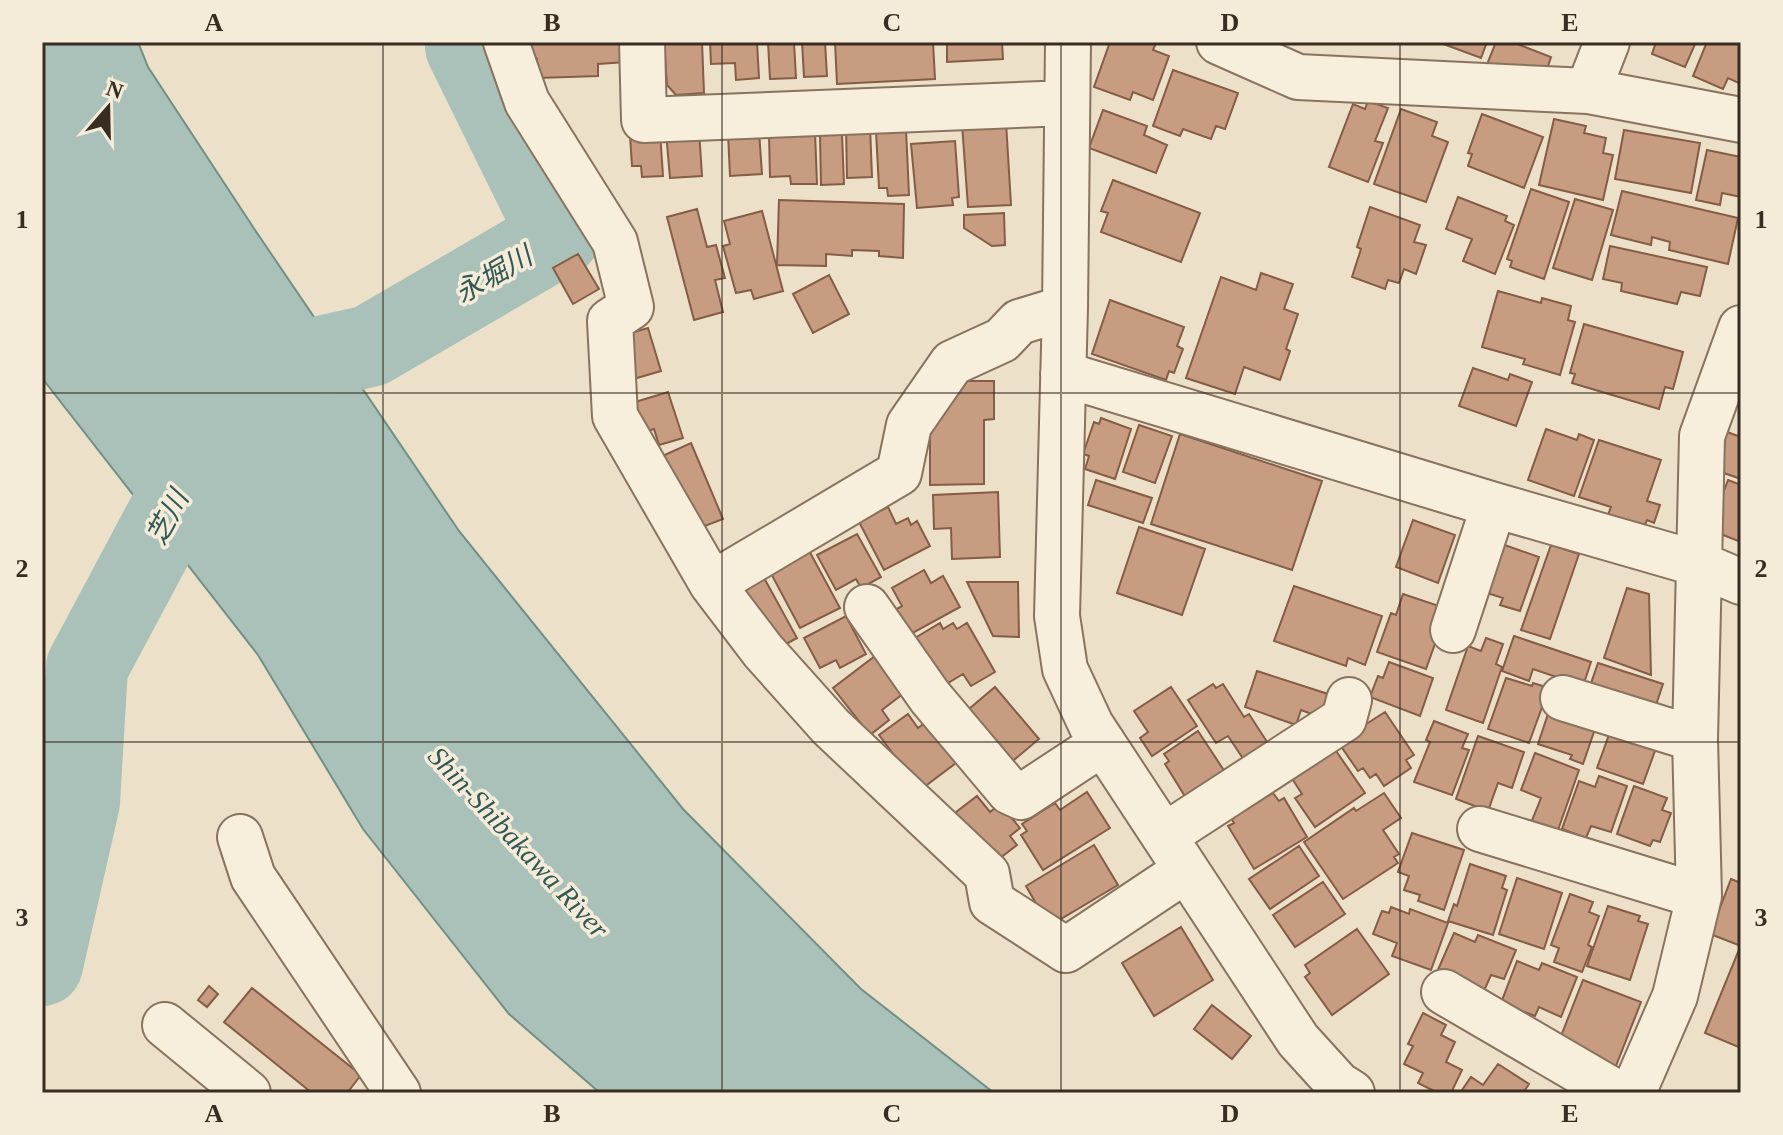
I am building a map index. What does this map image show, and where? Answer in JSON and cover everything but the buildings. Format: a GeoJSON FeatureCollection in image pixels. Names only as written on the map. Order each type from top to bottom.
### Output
{"type":"FeatureCollection","features":[{"type":"Feature","properties":{"kind":"street"},"geometry":{"type":"LineString","coordinates":[[506,42],[527,102],[615,242],[631,307],[610,321],[615,416],[712,584],[763,651],[831,727],[987,874],[992,902],[1066,950],[1175,853],[1344,719],[1349,700]]}},
{"type":"Feature","properties":{"kind":"street"},"geometry":{"type":"LineString","coordinates":[[642,42],[644,120],[1067,103]]}},
{"type":"Feature","properties":{"kind":"street"},"geometry":{"type":"LineString","coordinates":[[1068,42],[1057,616],[1065,669],[1091,725],[1298,1040],[1338,1084],[1352,1093]]}},
{"type":"Feature","properties":{"kind":"street"},"geometry":{"type":"LineString","coordinates":[[1219,42],[1298,77],[1588,91],[1741,120]]}},
{"type":"Feature","properties":{"kind":"street"},"geometry":{"type":"LineString","coordinates":[[1588,91],[1607,42]]}},
{"type":"Feature","properties":{"kind":"street"},"geometry":{"type":"LineString","coordinates":[[712,584],[899,473],[909,425],[952,363],[1002,340],[1019,322],[1065,308]]}},
{"type":"Feature","properties":{"kind":"street"},"geometry":{"type":"LineString","coordinates":[[1633,1093],[1675,996],[1699,896],[1695,739],[1702,436],[1741,328]]}},
{"type":"Feature","properties":{"kind":"street"},"geometry":{"type":"LineString","coordinates":[[1063,374],[1699,564],[1741,582]]}},
{"type":"Feature","properties":{"kind":"street"},"geometry":{"type":"LineString","coordinates":[[1453,630],[1494,505]]}},
{"type":"Feature","properties":{"kind":"street"},"geometry":{"type":"LineString","coordinates":[[867,607],[930,697],[1010,792],[1021,797],[1103,743]]}},
{"type":"Feature","properties":{"kind":"street"},"geometry":{"type":"LineString","coordinates":[[1563,698],[1695,739]]}},
{"type":"Feature","properties":{"kind":"street"},"geometry":{"type":"LineString","coordinates":[[1480,829],[1699,896]]}},
{"type":"Feature","properties":{"kind":"street"},"geometry":{"type":"LineString","coordinates":[[240,837],[253,877],[398,1093]]}},
{"type":"Feature","properties":{"kind":"street"},"geometry":{"type":"LineString","coordinates":[[1444,992],[1617,1093]]}},
{"type":"Feature","properties":{"kind":"street"},"geometry":{"type":"LineString","coordinates":[[165,1025],[248,1093]]}},
{"type":"Feature","properties":{"kind":"water","name":"Shin-Shibakawa River"},"geometry":{"type":"Polygon","coordinates":[[[42,42],[138,42],[148,67],[255,230],[459,531],[683,809],[861,989],[994,1093],[600,1093],[509,1014],[363,829],[258,655],[42,378],[42,42]]]}},
{"type":"Feature","properties":{"kind":"waterway","name":"永堀川"},"geometry":{"type":"LineString","coordinates":[[235,390],[275,367],[370,346],[559,236],[466,47]]}},
{"type":"Feature","properties":{"kind":"waterway","name":"芝川"},"geometry":{"type":"LineString","coordinates":[[42,965],[79,802],[87,667],[213,431]]}}]}
